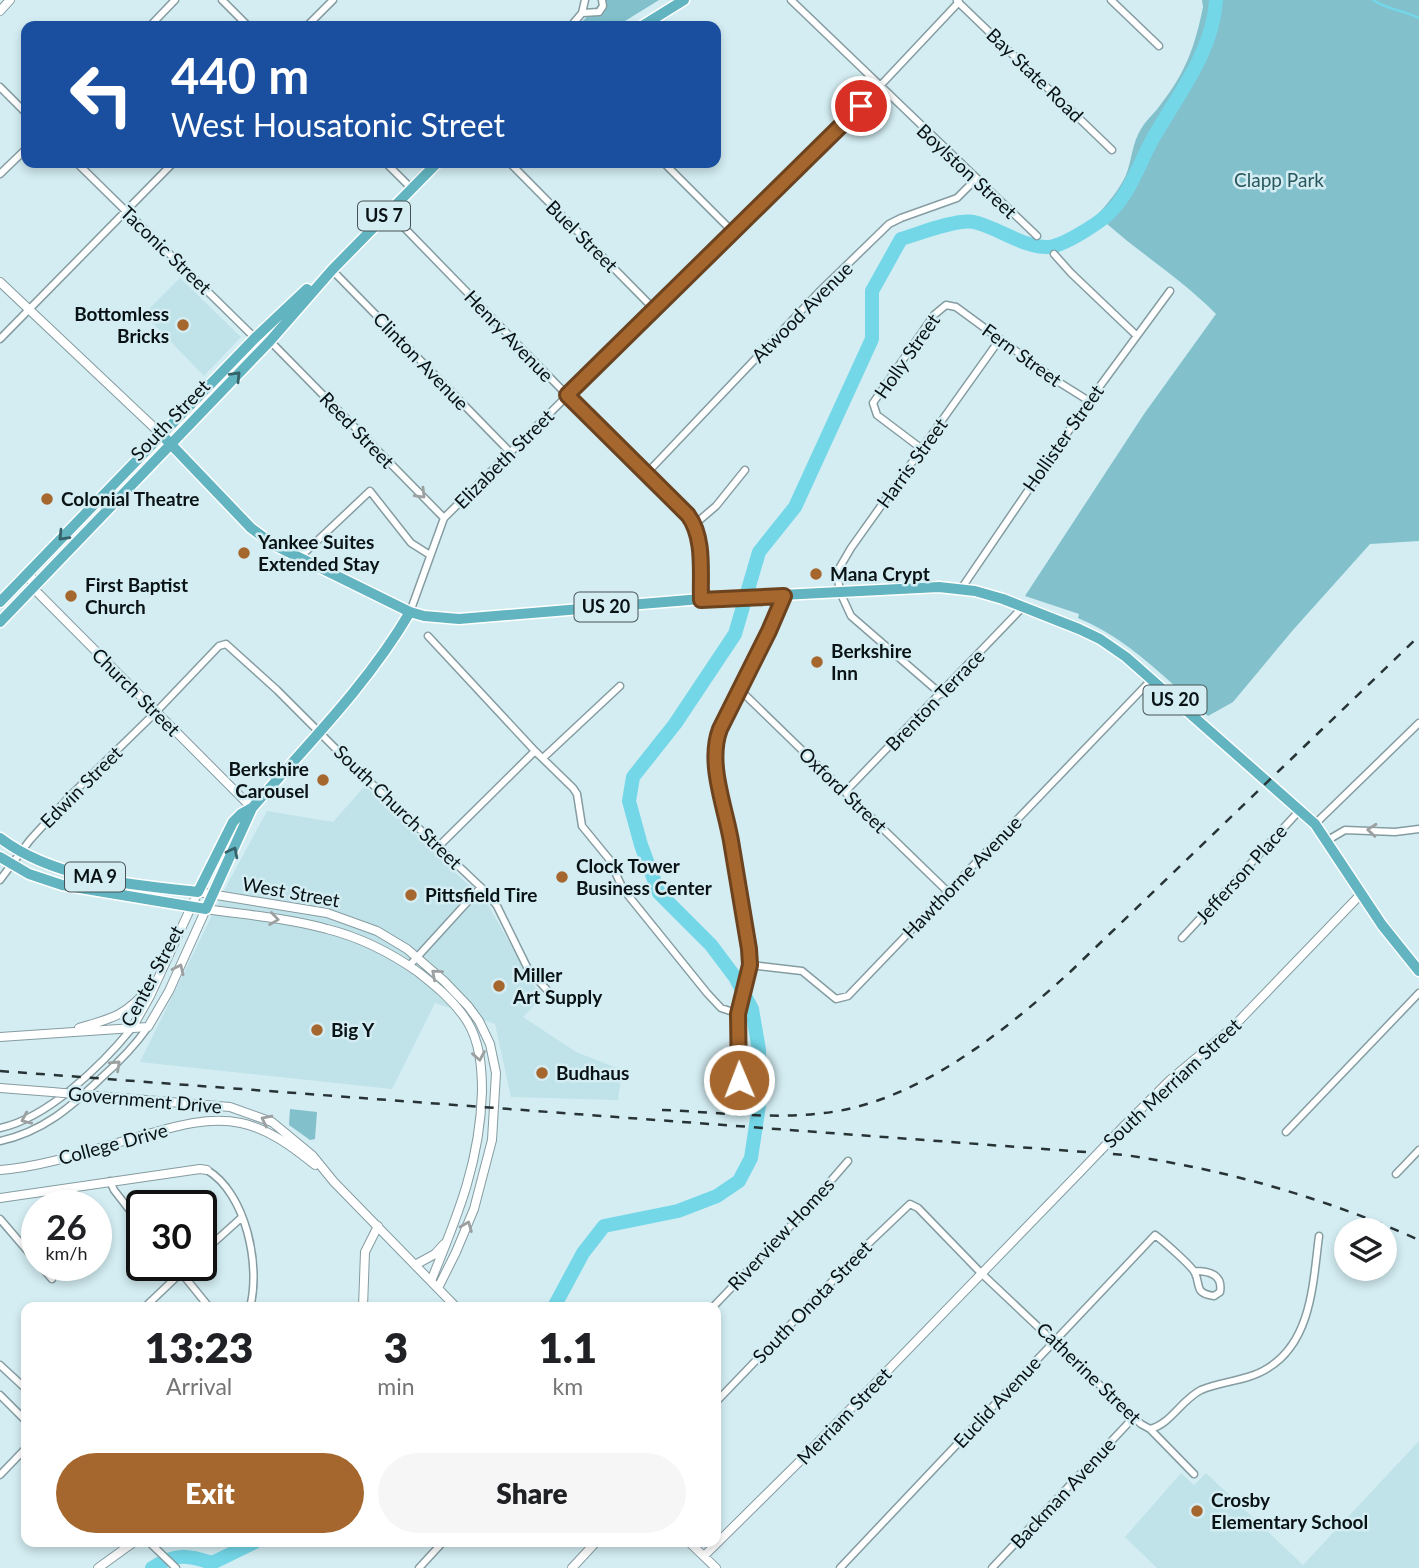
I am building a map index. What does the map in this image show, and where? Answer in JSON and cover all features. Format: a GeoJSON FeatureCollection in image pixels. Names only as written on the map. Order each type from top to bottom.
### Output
{"type":"FeatureCollection","features":[{"type":"Feature","properties":{"kind":"highway"},"geometry":{"type":"LineString","coordinates":[[650,21],[684,0]]}},
{"type":"Feature","properties":{"kind":"highway","name":"South Street"},"geometry":{"type":"LineString","coordinates":[[0,622],[432,168]]}},
{"type":"Feature","properties":{"kind":"highway","name":"South Street"},"geometry":{"type":"LineString","coordinates":[[0,602],[255,338],[332,270]]}},
{"type":"Feature","properties":{"kind":"highway","name":"US 20"},"geometry":{"type":"LineString","coordinates":[[162,435],[251,528],[274,545],[410,612],[424,616],[459,619],[726,598],[939,587],[987,594],[1100,639],[1152,679],[1315,824],[1382,925],[1419,971]]}},
{"type":"Feature","properties":{"kind":"highway","name":"Center Street"},"geometry":{"type":"LineString","coordinates":[[198,892],[233,821],[252,808],[319,731],[383,655],[410,612]]}},
{"type":"Feature","properties":{"kind":"highway","name":"Center Street"},"geometry":{"type":"LineString","coordinates":[[206,909],[252,808]]}},
{"type":"Feature","properties":{"kind":"highway","name":"West Street"},"geometry":{"type":"LineString","coordinates":[[0,838],[20,852],[66,872],[198,892]]}},
{"type":"Feature","properties":{"kind":"highway","name":"West Street"},"geometry":{"type":"LineString","coordinates":[[0,857],[39,878],[62,885],[206,909]]}},
{"type":"Feature","properties":{"kind":"street"},"geometry":{"type":"LineString","coordinates":[[0,10],[10,0]]}},
{"type":"Feature","properties":{"kind":"street"},"geometry":{"type":"LineString","coordinates":[[155,21],[175,0]]}},
{"type":"Feature","properties":{"kind":"street"},"geometry":{"type":"LineString","coordinates":[[222,0],[243,21]]}},
{"type":"Feature","properties":{"kind":"street"},"geometry":{"type":"LineString","coordinates":[[312,21],[333,0]]}},
{"type":"Feature","properties":{"kind":"street"},"geometry":{"type":"LineString","coordinates":[[575,21],[582,13],[585,0]]}},
{"type":"Feature","properties":{"kind":"street"},"geometry":{"type":"LineString","coordinates":[[582,13],[599,12],[603,6],[602,0]]}},
{"type":"Feature","properties":{"kind":"street","name":"Boylston Street"},"geometry":{"type":"LineString","coordinates":[[791,0],[1037,236]]}},
{"type":"Feature","properties":{"kind":"street"},"geometry":{"type":"LineString","coordinates":[[1111,0],[1159,46]]}},
{"type":"Feature","properties":{"kind":"street","name":"Elizabeth Street"},"geometry":{"type":"LineString","coordinates":[[410,612],[444,519],[879,87],[958,1]]}},
{"type":"Feature","properties":{"kind":"street","name":"Bay State Road"},"geometry":{"type":"LineString","coordinates":[[958,1],[1112,150]]}},
{"type":"Feature","properties":{"kind":"street"},"geometry":{"type":"LineString","coordinates":[[0,87],[21,108]]}},
{"type":"Feature","properties":{"kind":"street"},"geometry":{"type":"LineString","coordinates":[[0,174],[21,154]]}},
{"type":"Feature","properties":{"kind":"street","name":"Taconic Street"},"geometry":{"type":"LineString","coordinates":[[82,168],[255,338]]}},
{"type":"Feature","properties":{"kind":"street"},"geometry":{"type":"LineString","coordinates":[[0,339],[168,168]]}},
{"type":"Feature","properties":{"kind":"street"},"geometry":{"type":"LineString","coordinates":[[391,168],[411,188]]}},
{"type":"Feature","properties":{"kind":"street","name":"Buel Street"},"geometry":{"type":"LineString","coordinates":[[515,168],[654,309]]}},
{"type":"Feature","properties":{"kind":"street"},"geometry":{"type":"LineString","coordinates":[[669,168],[733,232]]}},
{"type":"Feature","properties":{"kind":"street","name":"Atwood Avenue"},"geometry":{"type":"LineString","coordinates":[[647,473],[818,292],[889,224],[957,198],[976,179]]}},
{"type":"Feature","properties":{"kind":"street","name":"Henry Avenue"},"geometry":{"type":"LineString","coordinates":[[389,212],[695,524]]}},
{"type":"Feature","properties":{"kind":"street"},"geometry":{"type":"LineString","coordinates":[[1054,254],[1136,335]]}},
{"type":"Feature","properties":{"kind":"street","name":"Clinton Avenue"},"geometry":{"type":"LineString","coordinates":[[332,270],[510,452]]}},
{"type":"Feature","properties":{"kind":"street"},"geometry":{"type":"LineString","coordinates":[[0,282],[162,435]]}},
{"type":"Feature","properties":{"kind":"street","name":"Hollister Street"},"geometry":{"type":"LineString","coordinates":[[961,589],[1089,401],[1170,291]]}},
{"type":"Feature","properties":{"kind":"street","name":"Holly Street"},"geometry":{"type":"LineString","coordinates":[[922,449],[880,417],[874,410],[873,402],[940,309],[946,305],[956,307]]}},
{"type":"Feature","properties":{"kind":"street","name":"Fern Street"},"geometry":{"type":"LineString","coordinates":[[956,307],[1089,401]]}},
{"type":"Feature","properties":{"kind":"street","name":"Harris Street"},"geometry":{"type":"LineString","coordinates":[[840,592],[837,572],[841,563],[1000,339]]}},
{"type":"Feature","properties":{"kind":"street","name":"Reed Street"},"geometry":{"type":"LineString","coordinates":[[270,341],[444,519]]}},
{"type":"Feature","properties":{"kind":"street"},"geometry":{"type":"LineString","coordinates":[[701,600],[699,536],[695,524],[716,506],[745,470]]}},
{"type":"Feature","properties":{"kind":"street"},"geometry":{"type":"LineString","coordinates":[[299,558],[370,491],[411,543],[430,555]]}},
{"type":"Feature","properties":{"kind":"street"},"geometry":{"type":"LineString","coordinates":[[30,570],[33,588]]}},
{"type":"Feature","properties":{"kind":"street","name":"Church Street"},"geometry":{"type":"LineString","coordinates":[[33,588],[252,808]]}},
{"type":"Feature","properties":{"kind":"street"},"geometry":{"type":"LineString","coordinates":[[840,592],[851,616],[941,694]]}},
{"type":"Feature","properties":{"kind":"street"},"geometry":{"type":"LineString","coordinates":[[740,1104],[738,1014],[750,965],[731,840],[716,768],[717,736],[769,631],[779,596]]}},
{"type":"Feature","properties":{"kind":"street","name":"Brenton Terrace"},"geometry":{"type":"LineString","coordinates":[[845,792],[1023,607]]}},
{"type":"Feature","properties":{"kind":"street"},"geometry":{"type":"LineString","coordinates":[[428,636],[573,788],[577,794],[582,826],[609,859],[635,905],[721,1008],[738,1014]]}},
{"type":"Feature","properties":{"kind":"street","name":"Edwin Street"},"geometry":{"type":"LineString","coordinates":[[0,880],[20,852],[70,796],[223,644]]}},
{"type":"Feature","properties":{"kind":"street","name":"South Church Street"},"geometry":{"type":"LineString","coordinates":[[223,644],[234,649],[481,887],[497,906],[528,969],[547,990]]}},
{"type":"Feature","properties":{"kind":"street","name":"Hawthorne Avenue"},"geometry":{"type":"LineString","coordinates":[[750,965],[802,971],[830,996],[843,999],[848,996],[947,891],[1092,745],[1152,679]]}},
{"type":"Feature","properties":{"kind":"street"},"geometry":{"type":"LineString","coordinates":[[543,758],[620,686]]}},
{"type":"Feature","properties":{"kind":"street","name":"Oxford Street"},"geometry":{"type":"LineString","coordinates":[[739,689],[947,891]]}},
{"type":"Feature","properties":{"kind":"street"},"geometry":{"type":"LineString","coordinates":[[1315,824],[1419,723]]}},
{"type":"Feature","properties":{"kind":"street"},"geometry":{"type":"LineString","coordinates":[[439,846],[535,751]]}},
{"type":"Feature","properties":{"kind":"street","name":"Jefferson Place"},"geometry":{"type":"LineString","coordinates":[[1182,938],[1300,810]]}},
{"type":"Feature","properties":{"kind":"street"},"geometry":{"type":"LineString","coordinates":[[1328,840],[1345,830],[1395,832],[1419,829]]}},
{"type":"Feature","properties":{"kind":"street"},"geometry":{"type":"LineString","coordinates":[[409,966],[481,887]]}},
{"type":"Feature","properties":{"kind":"street","name":"West Street"},"geometry":{"type":"LineString","coordinates":[[198,892],[313,911],[377,931],[417,957],[459,995],[479,1021],[490,1044],[496,1073],[495,1113],[486,1169],[467,1228],[434,1284]]}},
{"type":"Feature","properties":{"kind":"street","name":"Center Street"},"geometry":{"type":"LineString","coordinates":[[0,1128],[32,1117],[51,1105],[107,1055],[132,1028],[198,892]]}},
{"type":"Feature","properties":{"kind":"street","name":"South Merriam Street"},"geometry":{"type":"LineString","coordinates":[[981,1273],[1170,1080],[1233,1027],[1362,893]]}},
{"type":"Feature","properties":{"kind":"street","name":"West Street"},"geometry":{"type":"LineString","coordinates":[[206,909],[330,929],[370,944],[430,981],[458,1008],[474,1034],[480,1057],[481,1117],[477,1148],[468,1186],[434,1284]]}},
{"type":"Feature","properties":{"kind":"street","name":"Center Street"},"geometry":{"type":"LineString","coordinates":[[0,1141],[35,1130],[60,1115],[128,1053],[148,1027],[169,991],[206,909]]}},
{"type":"Feature","properties":{"kind":"street"},"geometry":{"type":"LineString","coordinates":[[66,1031],[122,1014],[137,1003],[157,979]]}},
{"type":"Feature","properties":{"kind":"street"},"geometry":{"type":"LineString","coordinates":[[1286,1132],[1419,992]]}},
{"type":"Feature","properties":{"kind":"street"},"geometry":{"type":"LineString","coordinates":[[0,1037],[148,1027]]}},
{"type":"Feature","properties":{"kind":"street","name":"Government Drive"},"geometry":{"type":"LineString","coordinates":[[0,1088],[205,1103],[230,1107],[272,1122],[312,1155],[334,1182],[434,1284]]}},
{"type":"Feature","properties":{"kind":"street","name":"College Drive"},"geometry":{"type":"LineString","coordinates":[[0,1170],[33,1166],[186,1124],[223,1121],[249,1126],[275,1137],[304,1156],[334,1182]]}},
{"type":"Feature","properties":{"kind":"street"},"geometry":{"type":"LineString","coordinates":[[1396,1174],[1419,1150]]}},
{"type":"Feature","properties":{"kind":"street","name":"Riverview Homes"},"geometry":{"type":"LineString","coordinates":[[718,1302],[802,1214],[848,1161]]}},
{"type":"Feature","properties":{"kind":"street"},"geometry":{"type":"LineString","coordinates":[[0,1198],[165,1173],[207,1170],[218,1178],[250,1237],[255,1267],[251,1302]]}},
{"type":"Feature","properties":{"kind":"street"},"geometry":{"type":"LineString","coordinates":[[110,1181],[126,1205]]}},
{"type":"Feature","properties":{"kind":"street","name":"Catherine Street"},"geometry":{"type":"LineString","coordinates":[[910,1204],[918,1208],[981,1273],[1134,1418],[1150,1429],[1194,1474]]}},
{"type":"Feature","properties":{"kind":"street","name":"South Onota Street"},"geometry":{"type":"LineString","coordinates":[[721,1397],[910,1204]]}},
{"type":"Feature","properties":{"kind":"street"},"geometry":{"type":"LineString","coordinates":[[217,1240],[241,1218]]}},
{"type":"Feature","properties":{"kind":"street"},"geometry":{"type":"LineString","coordinates":[[0,1219],[21,1244]]}},
{"type":"Feature","properties":{"kind":"street"},"geometry":{"type":"LineString","coordinates":[[363,1302],[365,1252],[378,1226]]}},
{"type":"Feature","properties":{"kind":"street","name":"West Street"},"geometry":{"type":"LineString","coordinates":[[415,1265],[435,1254],[450,1234]]}},
{"type":"Feature","properties":{"kind":"street","name":"Euclid Avenue"},"geometry":{"type":"LineString","coordinates":[[840,1568],[1154,1236],[1195,1272]]}},
{"type":"Feature","properties":{"kind":"street"},"geometry":{"type":"LineString","coordinates":[[1150,1429],[1158,1427],[1201,1390],[1250,1377],[1270,1367],[1289,1348],[1311,1304],[1319,1236]]}},
{"type":"Feature","properties":{"kind":"street"},"geometry":{"type":"LineString","coordinates":[[1195,1272],[1212,1273],[1218,1277],[1221,1283],[1220,1292],[1214,1296],[1203,1293],[1197,1285],[1195,1272]]}},
{"type":"Feature","properties":{"kind":"street","name":"Merriam Street"},"geometry":{"type":"LineString","coordinates":[[721,1539],[981,1273]]}},
{"type":"Feature","properties":{"kind":"street"},"geometry":{"type":"LineString","coordinates":[[150,1302],[173,1281]]}},
{"type":"Feature","properties":{"kind":"street"},"geometry":{"type":"LineString","coordinates":[[188,1281],[205,1302]]}},
{"type":"Feature","properties":{"kind":"street"},"geometry":{"type":"LineString","coordinates":[[434,1284],[451,1302]]}},
{"type":"Feature","properties":{"kind":"street"},"geometry":{"type":"LineString","coordinates":[[0,1364],[21,1384]]}},
{"type":"Feature","properties":{"kind":"street"},"geometry":{"type":"LineString","coordinates":[[0,1395],[21,1416]]}},
{"type":"Feature","properties":{"kind":"street","name":"Backman Avenue"},"geometry":{"type":"LineString","coordinates":[[992,1568],[1134,1418]]}},
{"type":"Feature","properties":{"kind":"street"},"geometry":{"type":"LineString","coordinates":[[0,1475],[21,1453]]}},
{"type":"Feature","properties":{"kind":"street"},"geometry":{"type":"LineString","coordinates":[[97,1568],[127,1547]]}},
{"type":"Feature","properties":{"kind":"street"},"geometry":{"type":"LineString","coordinates":[[154,1547],[174,1566]]}},
{"type":"Feature","properties":{"kind":"street"},"geometry":{"type":"LineString","coordinates":[[419,1568],[438,1547]]}},
{"type":"Feature","properties":{"kind":"street"},"geometry":{"type":"LineString","coordinates":[[572,1568],[591,1547]]}},
{"type":"Feature","properties":{"kind":"street"},"geometry":{"type":"LineString","coordinates":[[694,1547],[716,1568]]}},
{"type":"Feature","properties":{"kind":"street","name":"Merriam Street"},"geometry":{"type":"LineString","coordinates":[[704,1556],[713,1547]]}},
{"type":"Feature","properties":{"kind":"shaded area"},"geometry":{"type":"Polygon","coordinates":[[[180,278],[241,337],[204,376],[144,314],[180,278]]]}},
{"type":"Feature","properties":{"kind":"shaded area"},"geometry":{"type":"Polygon","coordinates":[[[365,786],[487,903],[541,998],[523,1017],[576,1052],[622,1070],[618,1100],[511,1097],[495,1024],[435,1003],[392,1089],[140,1062],[228,883],[267,811],[333,822],[365,786]]]}},
{"type":"Feature","properties":{"kind":"shaded area","name":"Crosby Elementary School"},"geometry":{"type":"Polygon","coordinates":[[[1419,1441],[1419,1568],[1157,1568],[1125,1537],[1181,1473],[1194,1485],[1206,1473],[1303,1565],[1419,1441]]]}},
{"type":"Feature","properties":{"kind":"green space"},"geometry":{"type":"Polygon","coordinates":[[[603,0],[659,0],[625,21],[583,21],[603,0]]]}},
{"type":"Feature","properties":{"kind":"green space","name":"Clapp Park"},"geometry":{"type":"Polygon","coordinates":[[[1202,0],[1419,0],[1419,541],[1370,544],[1233,702],[1208,716],[1147,661],[1114,637],[1078,618],[1079,614],[1025,596],[1144,414],[1216,314],[1106,223],[1091,235],[1062,249],[1052,239],[1063,238],[1085,226],[1121,185],[1138,134],[1170,92],[1188,58],[1200,21],[1202,0]]]}},
{"type":"Feature","properties":{"kind":"green space"},"geometry":{"type":"Polygon","coordinates":[[[290,1109],[317,1112],[315,1139],[310,1140],[289,1125],[290,1109]]]}},
{"type":"Feature","properties":{"kind":"waterway"},"geometry":{"type":"LineString","coordinates":[[557,1302],[583,1253],[604,1226],[678,1211],[717,1196],[739,1181],[751,1158],[760,1099],[759,1050],[752,1009],[735,977],[711,945],[659,893],[641,845],[629,801],[633,777],[675,724],[735,634],[759,552],[795,507],[872,339],[872,291],[901,239],[927,230],[967,221],[992,228],[1031,245],[1049,247],[1087,230],[1105,217],[1127,191],[1152,140],[1201,56],[1208,38],[1216,0]]}},
{"type":"Feature","properties":{"kind":"waterway"},"geometry":{"type":"LineString","coordinates":[[1373,0],[1419,18]]}},
{"type":"Feature","properties":{"kind":"waterway"},"geometry":{"type":"LineString","coordinates":[[152,1568],[181,1557],[212,1563],[245,1547]]}},
{"type":"Feature","properties":{"kind":"railway"},"geometry":{"type":"LineString","coordinates":[[662,1110],[772,1116],[838,1111],[902,1091],[962,1058],[991,1038],[1069,973],[1419,636]]}},
{"type":"Feature","properties":{"kind":"railway"},"geometry":{"type":"LineString","coordinates":[[0,1071],[1125,1155],[1239,1177],[1275,1187],[1348,1211],[1419,1240]]}},
{"type":"Feature","properties":{"kind":"place","name":"Bottomless Bricks"},"geometry":{"type":"Point","coordinates":[183,325]}},
{"type":"Feature","properties":{"kind":"place","name":"Colonial Theatre"},"geometry":{"type":"Point","coordinates":[47,499]}},
{"type":"Feature","properties":{"kind":"place","name":"Yankee Suites Extended Stay"},"geometry":{"type":"Point","coordinates":[244,553]}},
{"type":"Feature","properties":{"kind":"place","name":"Mana Crypt"},"geometry":{"type":"Point","coordinates":[816,574]}},
{"type":"Feature","properties":{"kind":"place","name":"First Baptist Church"},"geometry":{"type":"Point","coordinates":[71,596]}},
{"type":"Feature","properties":{"kind":"place","name":"Berkshire Inn"},"geometry":{"type":"Point","coordinates":[817,662]}},
{"type":"Feature","properties":{"kind":"place","name":"Berkshire Carousel"},"geometry":{"type":"Point","coordinates":[323,780]}},
{"type":"Feature","properties":{"kind":"place","name":"Clock Tower Business Center"},"geometry":{"type":"Point","coordinates":[562,877]}},
{"type":"Feature","properties":{"kind":"place","name":"Pittsfield Tire"},"geometry":{"type":"Point","coordinates":[411,895]}},
{"type":"Feature","properties":{"kind":"place","name":"Miller Art Supply"},"geometry":{"type":"Point","coordinates":[499,986]}},
{"type":"Feature","properties":{"kind":"place","name":"Big Y"},"geometry":{"type":"Point","coordinates":[317,1030]}},
{"type":"Feature","properties":{"kind":"place","name":"Budhaus"},"geometry":{"type":"Point","coordinates":[542,1073]}},
{"type":"Feature","properties":{"kind":"place","name":"Crosby Elementary School"},"geometry":{"type":"Point","coordinates":[1197,1511]}},
{"type":"Feature","properties":{"kind":"route"},"geometry":{"type":"LineString","coordinates":[[739,1080],[738,1014],[750,965],[749,949],[716,768],[715,746],[720,729],[784,596],[701,600],[699,536],[695,524],[567,395],[861,106]]}}]}
